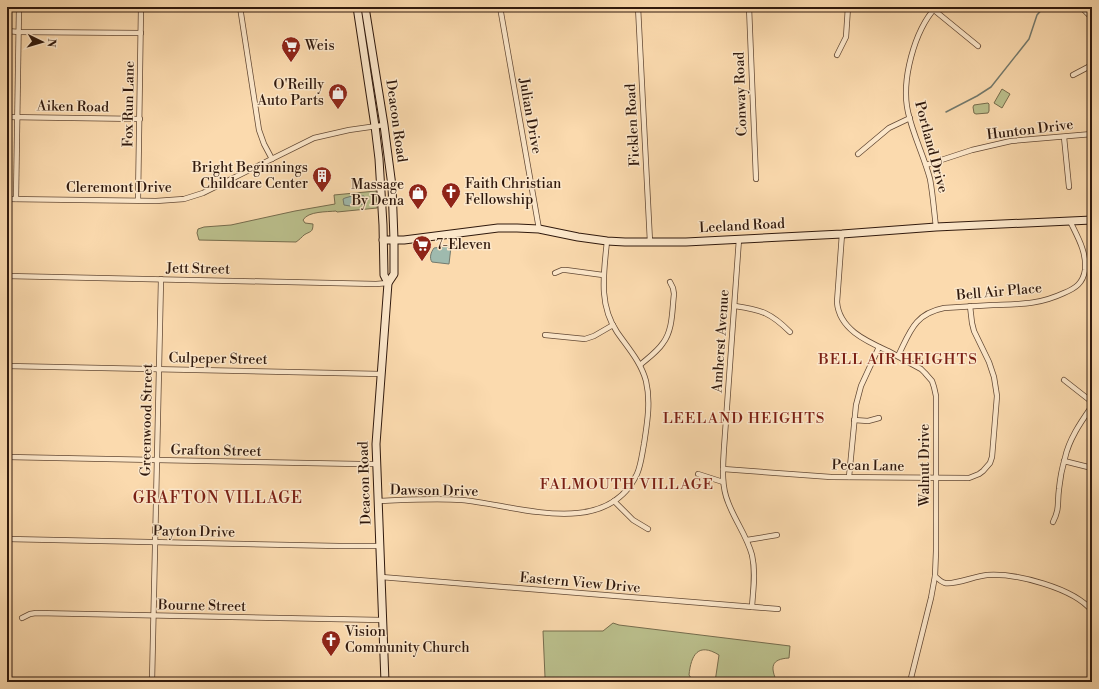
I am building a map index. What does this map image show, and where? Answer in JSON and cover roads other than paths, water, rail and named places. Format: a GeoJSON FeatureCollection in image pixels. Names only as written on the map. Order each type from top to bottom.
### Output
{"type":"FeatureCollection","features":[{"type":"Feature","properties":{"kind":"main road","name":"Deacon Road"},"geometry":{"type":"LineString","coordinates":[[357,7],[379,159],[384,275],[388,283]]}},
{"type":"Feature","properties":{"kind":"main road","name":"Deacon Road"},"geometry":{"type":"LineString","coordinates":[[365,7],[392,186],[394,240],[394,274],[388,283],[377,419],[376,464],[385,682]]}},
{"type":"Feature","properties":{"kind":"main road","name":"Leeland Road"},"geometry":{"type":"LineString","coordinates":[[394,240],[498,228],[517,228],[539,229],[607,241],[650,242],[842,234],[936,227],[1092,220]]}},
{"type":"Feature","properties":{"kind":"main road"},"geometry":{"type":"LineString","coordinates":[[383,240],[394,240]]}},
{"type":"Feature","properties":{"kind":"street"},"geometry":{"type":"LineString","coordinates":[[16,199],[19,7]]}},
{"type":"Feature","properties":{"kind":"street","name":"Fox Run Lane"},"geometry":{"type":"LineString","coordinates":[[138,200],[141,7]]}},
{"type":"Feature","properties":{"kind":"street"},"geometry":{"type":"LineString","coordinates":[[240,7],[259,130],[264,144],[272,158]]}},
{"type":"Feature","properties":{"kind":"street","name":"Julian Drive"},"geometry":{"type":"LineString","coordinates":[[500,7],[539,229]]}},
{"type":"Feature","properties":{"kind":"street","name":"Ficklen Road"},"geometry":{"type":"LineString","coordinates":[[638,7],[650,242]]}},
{"type":"Feature","properties":{"kind":"street","name":"Conway Road"},"geometry":{"type":"LineString","coordinates":[[749,7],[756,179]]}},
{"type":"Feature","properties":{"kind":"street"},"geometry":{"type":"LineString","coordinates":[[837,55],[846,37],[848,7]]}},
{"type":"Feature","properties":{"kind":"street"},"geometry":{"type":"LineString","coordinates":[[1082,7],[1092,18]]}},
{"type":"Feature","properties":{"kind":"street"},"geometry":{"type":"LineString","coordinates":[[935,8],[978,46]]}},
{"type":"Feature","properties":{"kind":"street","name":"Portland Drive"},"geometry":{"type":"LineString","coordinates":[[935,8],[926,20],[917,37],[910,65],[906,102],[926,165],[932,190],[936,227]]}},
{"type":"Feature","properties":{"kind":"street"},"geometry":{"type":"LineString","coordinates":[[7,31],[141,33]]}},
{"type":"Feature","properties":{"kind":"street"},"geometry":{"type":"LineString","coordinates":[[1074,75],[1092,65]]}},
{"type":"Feature","properties":{"kind":"street","name":"Aiken Road"},"geometry":{"type":"LineString","coordinates":[[7,117],[140,119]]}},
{"type":"Feature","properties":{"kind":"street"},"geometry":{"type":"LineString","coordinates":[[858,154],[889,128],[910,118]]}},
{"type":"Feature","properties":{"kind":"street","name":"Cleremont Drive"},"geometry":{"type":"LineString","coordinates":[[7,199],[176,200],[195,196],[314,138],[384,125]]}},
{"type":"Feature","properties":{"kind":"street","name":"Hunton Drive"},"geometry":{"type":"LineString","coordinates":[[926,165],[972,150],[1011,141],[1092,134]]}},
{"type":"Feature","properties":{"kind":"street"},"geometry":{"type":"LineString","coordinates":[[1064,137],[1069,188]]}},
{"type":"Feature","properties":{"kind":"street","name":"Bell Air Place"},"geometry":{"type":"LineString","coordinates":[[898,356],[911,329],[920,318],[930,312],[944,308],[1036,303],[1054,298],[1077,286],[1084,275],[1085,262],[1082,249],[1070,221]]}},
{"type":"Feature","properties":{"kind":"street","name":"Walnut Drive"},"geometry":{"type":"LineString","coordinates":[[842,234],[837,302],[839,312],[844,322],[854,332],[879,347],[910,362],[925,373],[932,381],[936,396],[935,576],[910,682]]}},
{"type":"Feature","properties":{"kind":"street","name":"Amherst Avenue"},"geometry":{"type":"LineString","coordinates":[[739,239],[723,482],[728,502],[747,540],[751,554],[754,572],[752,607]]}},
{"type":"Feature","properties":{"kind":"street","name":"Dawson Drive"},"geometry":{"type":"LineString","coordinates":[[378,501],[462,500],[536,512],[566,513],[596,510],[621,496],[632,482],[641,462],[647,427],[648,398],[646,380],[640,365],[635,355],[613,325],[607,312],[604,297],[603,275],[607,241]]}},
{"type":"Feature","properties":{"kind":"street"},"geometry":{"type":"LineString","coordinates":[[555,273],[566,270],[603,275]]}},
{"type":"Feature","properties":{"kind":"street","name":"Jett Street"},"geometry":{"type":"LineString","coordinates":[[7,276],[376,284],[388,283]]}},
{"type":"Feature","properties":{"kind":"street","name":"Greenwood Street"},"geometry":{"type":"LineString","coordinates":[[152,682],[161,279]]}},
{"type":"Feature","properties":{"kind":"street"},"geometry":{"type":"LineString","coordinates":[[640,365],[658,349],[666,339],[669,332],[674,294],[670,282]]}},
{"type":"Feature","properties":{"kind":"street"},"geometry":{"type":"LineString","coordinates":[[735,306],[751,308],[770,315],[790,332]]}},
{"type":"Feature","properties":{"kind":"street","name":"Pecan Lane"},"geometry":{"type":"LineString","coordinates":[[723,469],[849,477],[936,478],[973,477],[983,471],[990,463],[992,457],[997,404],[996,386],[989,362],[974,331],[970,306]]}},
{"type":"Feature","properties":{"kind":"street"},"geometry":{"type":"LineString","coordinates":[[545,335],[585,339],[594,336],[613,325]]}},
{"type":"Feature","properties":{"kind":"street"},"geometry":{"type":"LineString","coordinates":[[849,477],[856,405],[861,386],[879,347]]}},
{"type":"Feature","properties":{"kind":"street","name":"Culpeper Street"},"geometry":{"type":"LineString","coordinates":[[7,366],[381,374]]}},
{"type":"Feature","properties":{"kind":"street"},"geometry":{"type":"LineString","coordinates":[[1064,380],[1092,402]]}},
{"type":"Feature","properties":{"kind":"street"},"geometry":{"type":"LineString","coordinates":[[1053,522],[1059,508],[1059,490],[1065,456],[1076,430],[1092,406]]}},
{"type":"Feature","properties":{"kind":"street"},"geometry":{"type":"LineString","coordinates":[[854,420],[868,421],[880,418]]}},
{"type":"Feature","properties":{"kind":"street","name":"Grafton Street"},"geometry":{"type":"LineString","coordinates":[[7,457],[376,464]]}},
{"type":"Feature","properties":{"kind":"street"},"geometry":{"type":"LineString","coordinates":[[1064,461],[1092,468]]}},
{"type":"Feature","properties":{"kind":"street"},"geometry":{"type":"LineString","coordinates":[[698,474],[723,482]]}},
{"type":"Feature","properties":{"kind":"street"},"geometry":{"type":"LineString","coordinates":[[614,501],[632,520],[648,529]]}},
{"type":"Feature","properties":{"kind":"street"},"geometry":{"type":"LineString","coordinates":[[747,540],[777,535]]}},
{"type":"Feature","properties":{"kind":"street","name":"Payton Drive"},"geometry":{"type":"LineString","coordinates":[[7,539],[380,546]]}},
{"type":"Feature","properties":{"kind":"street"},"geometry":{"type":"LineString","coordinates":[[935,576],[940,581],[948,583],[986,575],[1019,577],[1045,584],[1068,593],[1084,602],[1092,611]]}},
{"type":"Feature","properties":{"kind":"street","name":"Eastern View Drive"},"geometry":{"type":"LineString","coordinates":[[381,577],[778,609]]}},
{"type":"Feature","properties":{"kind":"street","name":"Bourne Street"},"geometry":{"type":"LineString","coordinates":[[22,618],[36,613],[382,620]]}},
{"type":"Feature","properties":{"kind":"waterway"},"geometry":{"type":"LineString","coordinates":[[946,112],[991,87],[1029,39],[1037,15],[1044,7]]}},
{"type":"Feature","properties":{"kind":"place","name":"Weis"},"geometry":{"type":"Point","coordinates":[291,63]}},
{"type":"Feature","properties":{"kind":"place","name":"O'Reilly Auto Parts"},"geometry":{"type":"Point","coordinates":[338,110]}},
{"type":"Feature","properties":{"kind":"place","name":"Bright Beginnings Childcare Center"},"geometry":{"type":"Point","coordinates":[322,193]}},
{"type":"Feature","properties":{"kind":"place","name":"Faith Christian Fellowship"},"geometry":{"type":"Point","coordinates":[451,209]}},
{"type":"Feature","properties":{"kind":"place","name":"Massage By Dena"},"geometry":{"type":"Point","coordinates":[418,210]}},
{"type":"Feature","properties":{"kind":"place","name":"7-Eleven"},"geometry":{"type":"Point","coordinates":[422,262]}},
{"type":"Feature","properties":{"kind":"place","name":"Vision Community Church"},"geometry":{"type":"Point","coordinates":[331,657]}},
{"type":"Feature","properties":{"kind":"district","name":"BELL AIR HEIGHTS"},"geometry":{"type":"Point","coordinates":[898,359]}},
{"type":"Feature","properties":{"kind":"district","name":"LEELAND HEIGHTS"},"geometry":{"type":"Point","coordinates":[744,418]}},
{"type":"Feature","properties":{"kind":"district","name":"FALMOUTH VILLAGE"},"geometry":{"type":"Point","coordinates":[627,484]}},
{"type":"Feature","properties":{"kind":"district","name":"GRAFTON VILLAGE"},"geometry":{"type":"Point","coordinates":[218,498]}}]}
